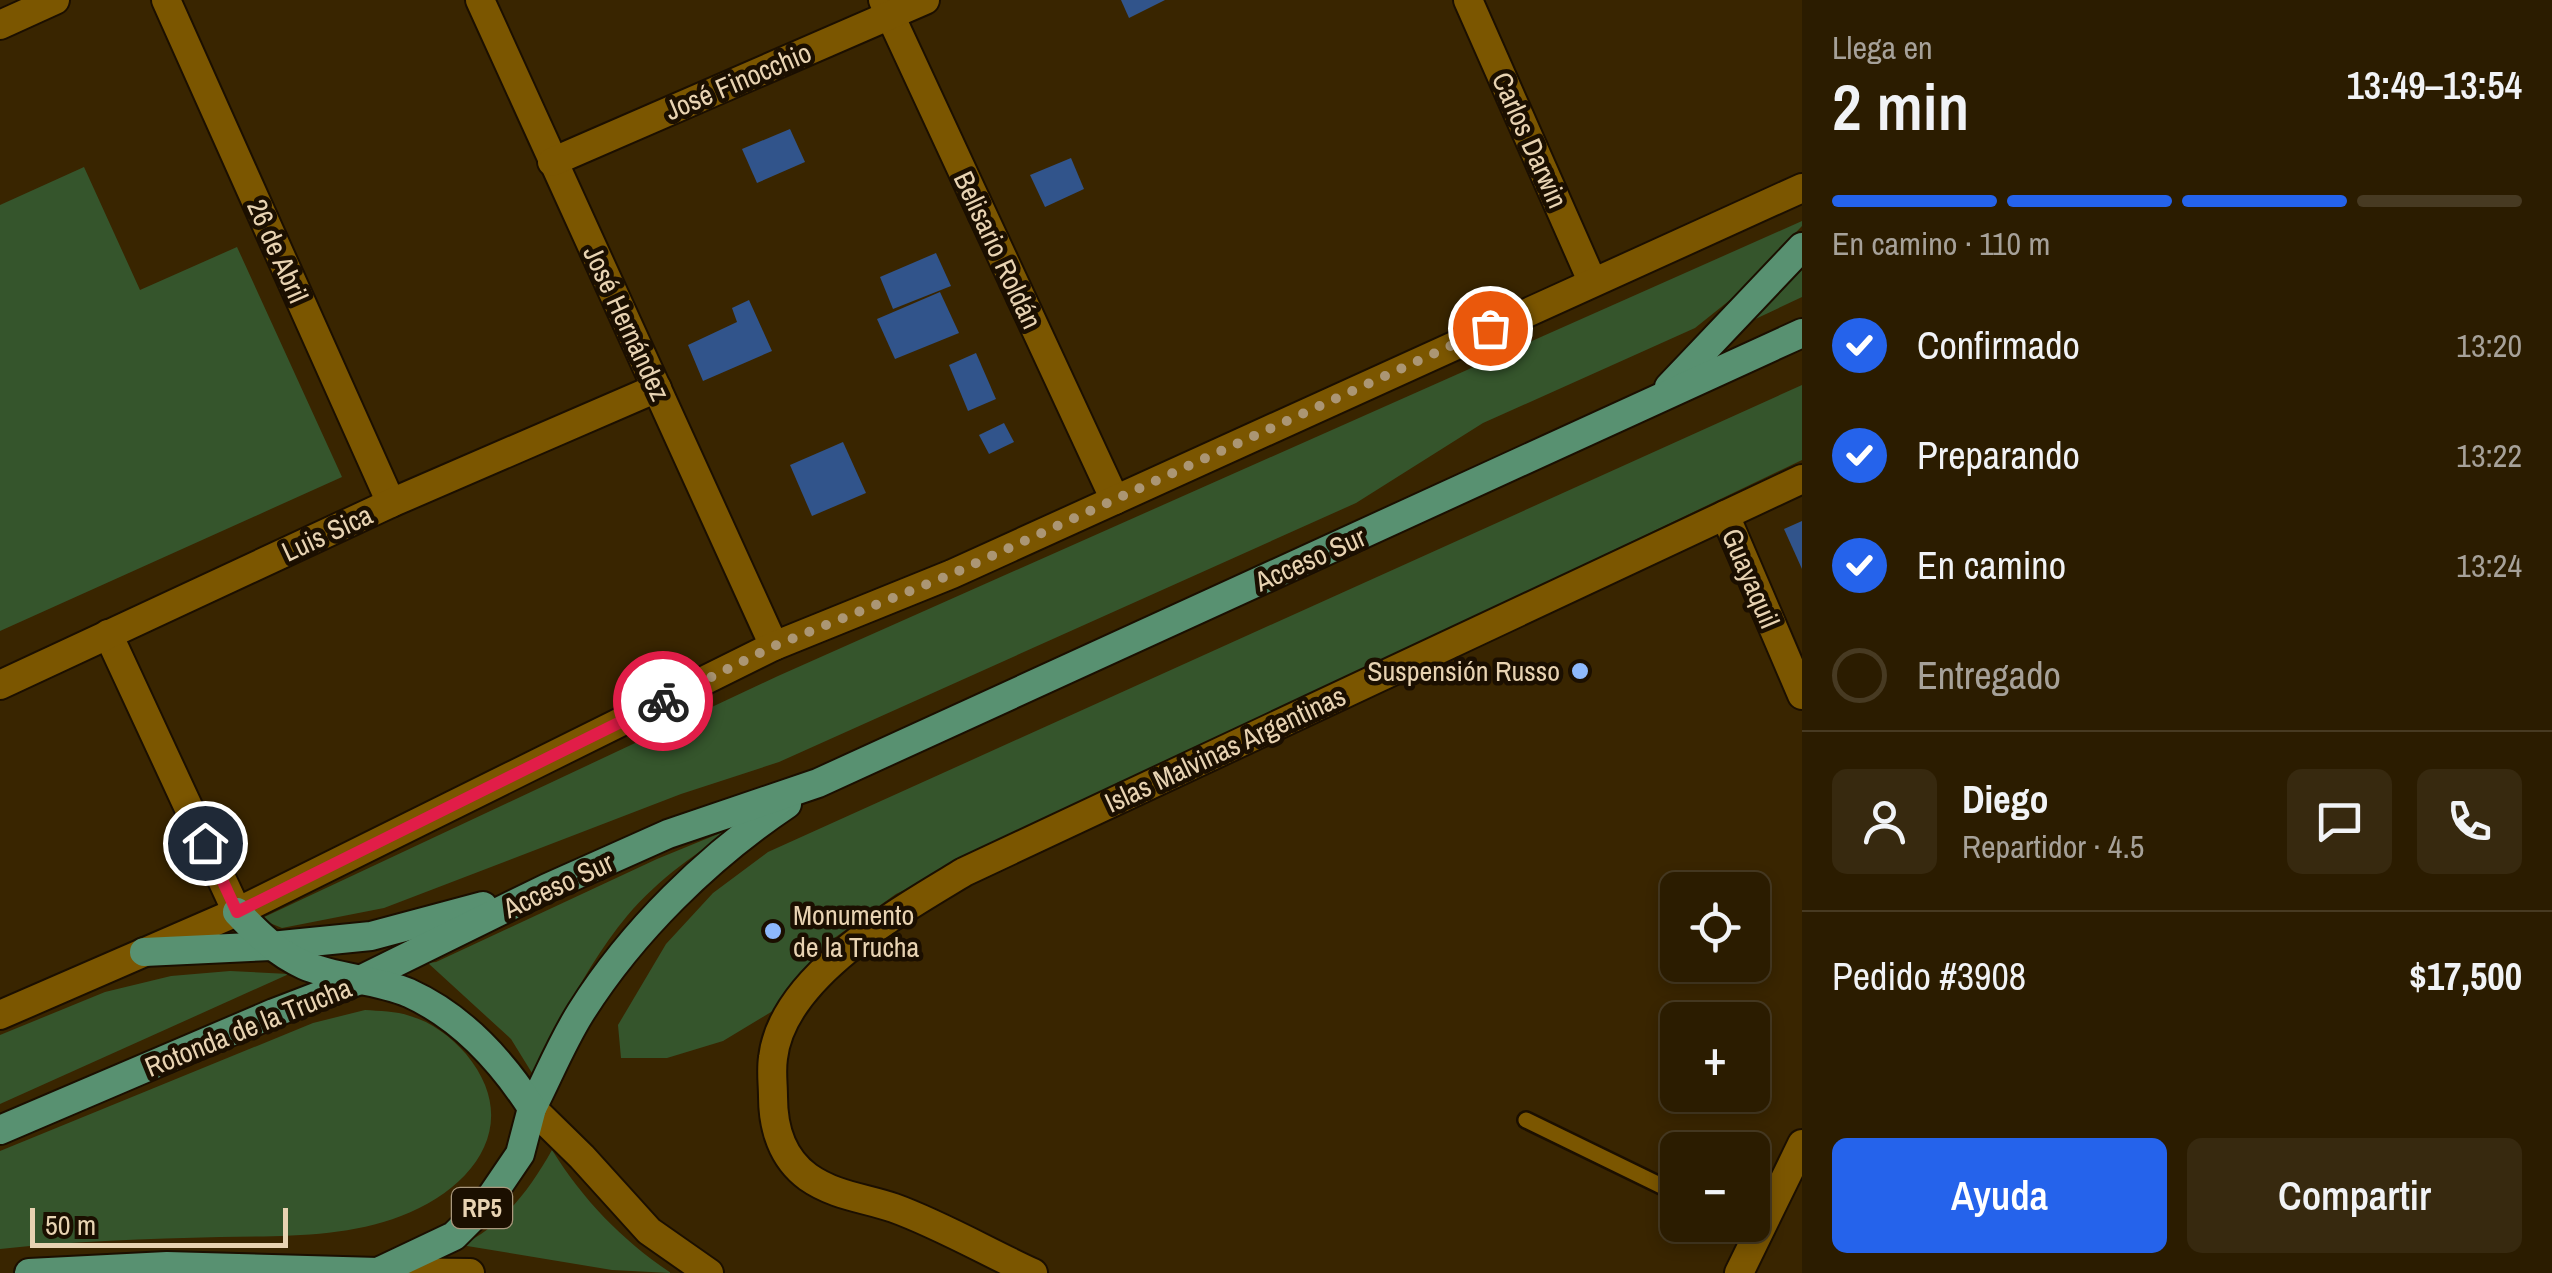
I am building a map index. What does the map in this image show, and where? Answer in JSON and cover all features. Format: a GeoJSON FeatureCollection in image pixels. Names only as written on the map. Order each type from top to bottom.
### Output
{"type":"FeatureCollection","features":[{"type":"Feature","properties":{"kind":"main road"},"geometry":{"type":"LineString","coordinates":[[1658,399],[1802,247]]}},
{"type":"Feature","properties":{"kind":"main road","name":"Acceso Sur"},"geometry":{"type":"LineString","coordinates":[[360,980],[547,888],[668,834],[818,784],[1802,333]]}},
{"type":"Feature","properties":{"kind":"main road","name":"Acceso Sur"},"geometry":{"type":"LineString","coordinates":[[532,1108],[580,1013],[618,960],[717,856],[759,822],[818,784]]}},
{"type":"Feature","properties":{"kind":"main road"},"geometry":{"type":"LineString","coordinates":[[144,952],[370,936],[547,888]]}},
{"type":"Feature","properties":{"kind":"main road"},"geometry":{"type":"LineString","coordinates":[[237,912],[271,946],[304,965],[360,980]]}},
{"type":"Feature","properties":{"kind":"main road","name":"Rotonda de la Trucha"},"geometry":{"type":"LineString","coordinates":[[0,1130],[360,980],[408,993],[472,1034],[506,1070],[532,1108]]}},
{"type":"Feature","properties":{"kind":"main road","name":"RP5"},"geometry":{"type":"LineString","coordinates":[[29,1273],[167,1266],[378,1272],[454,1236],[486,1204],[520,1154],[532,1108]]}},
{"type":"Feature","properties":{"kind":"street"},"geometry":{"type":"LineString","coordinates":[[0,25],[56,0]]}},
{"type":"Feature","properties":{"kind":"street","name":"26 de Abril"},"geometry":{"type":"LineString","coordinates":[[166,0],[391,502]]}},
{"type":"Feature","properties":{"kind":"street","name":"José Hernández"},"geometry":{"type":"LineString","coordinates":[[480,0],[774,646]]}},
{"type":"Feature","properties":{"kind":"street","name":"José Finocchio"},"geometry":{"type":"LineString","coordinates":[[552,162],[886,8],[925,0]]}},
{"type":"Feature","properties":{"kind":"street","name":"Carlos Darwin"},"geometry":{"type":"LineString","coordinates":[[1468,0],[1592,281]]}},
{"type":"Feature","properties":{"kind":"street","name":"Belisario Roldán"},"geometry":{"type":"LineString","coordinates":[[886,8],[1114,500]]}},
{"type":"Feature","properties":{"kind":"street"},"geometry":{"type":"LineString","coordinates":[[0,1015],[237,912],[774,646],[952,574],[1802,188]]}},
{"type":"Feature","properties":{"kind":"street","name":"Luis Sica"},"geometry":{"type":"LineString","coordinates":[[0,685],[391,502],[657,388]]}},
{"type":"Feature","properties":{"kind":"street","name":"Islas Malvinas Argentinas"},"geometry":{"type":"LineString","coordinates":[[1033,1273],[894,1208],[842,1196],[806,1176],[780,1144],[773,1110],[772,1056],[791,1008],[823,969],[922,898],[982,864],[1802,479]]}},
{"type":"Feature","properties":{"kind":"street","name":"Guayaquil"},"geometry":{"type":"LineString","coordinates":[[1724,515],[1802,695]]}},
{"type":"Feature","properties":{"kind":"street"},"geometry":{"type":"LineString","coordinates":[[108,634],[237,912]]}},
{"type":"Feature","properties":{"kind":"street"},"geometry":{"type":"LineString","coordinates":[[532,1108],[650,1231],[709,1273]]}},
{"type":"Feature","properties":{"kind":"street"},"geometry":{"type":"LineString","coordinates":[[1770,1196],[1802,1144]]}},
{"type":"Feature","properties":{"kind":"street"},"geometry":{"type":"LineString","coordinates":[[1746,1271],[1748,1242]]}},
{"type":"Feature","properties":{"kind":"street"},"geometry":{"type":"LineString","coordinates":[[138,1273],[167,1266]]}},
{"type":"Feature","properties":{"kind":"street","name":"RP5"},"geometry":{"type":"LineString","coordinates":[[378,1272],[470,1273]]}},
{"type":"Feature","properties":{"kind":"lane"},"geometry":{"type":"LineString","coordinates":[[1526,1120],[1660,1185]]}},
{"type":"Feature","properties":{"kind":"green space"},"geometry":{"type":"Polygon","coordinates":[[[84,167],[140,290],[237,247],[342,477],[0,631],[0,205],[84,167]]]}},
{"type":"Feature","properties":{"kind":"green space"},"geometry":{"type":"Polygon","coordinates":[[[1802,221],[1802,226],[1735,296],[1695,328],[1483,423],[1356,503],[779,762],[681,794],[384,908],[282,928],[260,919],[778,676],[1802,221]]]}},
{"type":"Feature","properties":{"kind":"green space"},"geometry":{"type":"Polygon","coordinates":[[[1802,268],[1802,297],[1749,322],[1802,268]]]}},
{"type":"Feature","properties":{"kind":"green space"},"geometry":{"type":"Polygon","coordinates":[[[1802,385],[1802,460],[896,894],[826,944],[781,1006],[723,1041],[667,1058],[621,1058],[618,1025],[666,944],[713,893],[768,852],[1802,385]]]}},
{"type":"Feature","properties":{"kind":"green space"},"geometry":{"type":"Polygon","coordinates":[[[740,825],[666,877],[627,916],[587,972],[532,1073],[511,1039],[428,963],[657,859],[740,825]]]}},
{"type":"Feature","properties":{"kind":"green space"},"geometry":{"type":"Polygon","coordinates":[[[230,971],[289,974],[0,1104],[0,1035],[105,992],[171,976],[230,971]]]}},
{"type":"Feature","properties":{"kind":"green space"},"geometry":{"type":"Polygon","coordinates":[[[365,1010],[405,1014],[433,1026],[466,1054],[483,1080],[490,1105],[490,1129],[482,1151],[450,1189],[401,1216],[335,1232],[0,1249],[0,1151],[313,1023],[365,1010]]]}},
{"type":"Feature","properties":{"kind":"green space"},"geometry":{"type":"Polygon","coordinates":[[[552,1150],[605,1218],[671,1273],[612,1270],[461,1245],[489,1228],[514,1205],[552,1150]]]}},
{"type":"Feature","properties":{"kind":"building"},"geometry":{"type":"Polygon","coordinates":[[[1121,0],[1165,0],[1129,18],[1121,0]]]}},
{"type":"Feature","properties":{"kind":"building"},"geometry":{"type":"Polygon","coordinates":[[[790,129],[805,162],[757,183],[742,149],[790,129]]]}},
{"type":"Feature","properties":{"kind":"building"},"geometry":{"type":"Polygon","coordinates":[[[1071,158],[1084,189],[1045,207],[1030,175],[1071,158]]]}},
{"type":"Feature","properties":{"kind":"building"},"geometry":{"type":"Polygon","coordinates":[[[936,253],[951,286],[893,309],[880,277],[936,253]]]}},
{"type":"Feature","properties":{"kind":"building"},"geometry":{"type":"Polygon","coordinates":[[[940,292],[959,333],[895,359],[877,319],[940,292]]]}},
{"type":"Feature","properties":{"kind":"building"},"geometry":{"type":"Polygon","coordinates":[[[749,300],[772,351],[703,381],[688,345],[737,322],[732,308],[749,300]]]}},
{"type":"Feature","properties":{"kind":"building"},"geometry":{"type":"Polygon","coordinates":[[[976,353],[996,399],[968,411],[949,365],[976,353]]]}},
{"type":"Feature","properties":{"kind":"building"},"geometry":{"type":"Polygon","coordinates":[[[1004,423],[1014,442],[989,454],[979,435],[1004,423]]]}},
{"type":"Feature","properties":{"kind":"building"},"geometry":{"type":"Polygon","coordinates":[[[843,442],[866,493],[812,516],[790,465],[843,442]]]}},
{"type":"Feature","properties":{"kind":"building"},"geometry":{"type":"Polygon","coordinates":[[[1802,521],[1802,569],[1784,529],[1802,521]]]}},
{"type":"Feature","properties":{"kind":"way so far"},"geometry":{"type":"LineString","coordinates":[[663,701],[774,646],[952,574],[1490,328]]}},
{"type":"Feature","properties":{"kind":"place","name":"Suspensión Russo"},"geometry":{"type":"Point","coordinates":[1580,671]}},
{"type":"Feature","properties":{"kind":"place","name":"Monumento de la Trucha"},"geometry":{"type":"Point","coordinates":[773,931]}},
{"type":"Feature","properties":{"kind":"route"},"geometry":{"type":"LineString","coordinates":[[205,843],[237,912],[663,701]]}}]}
